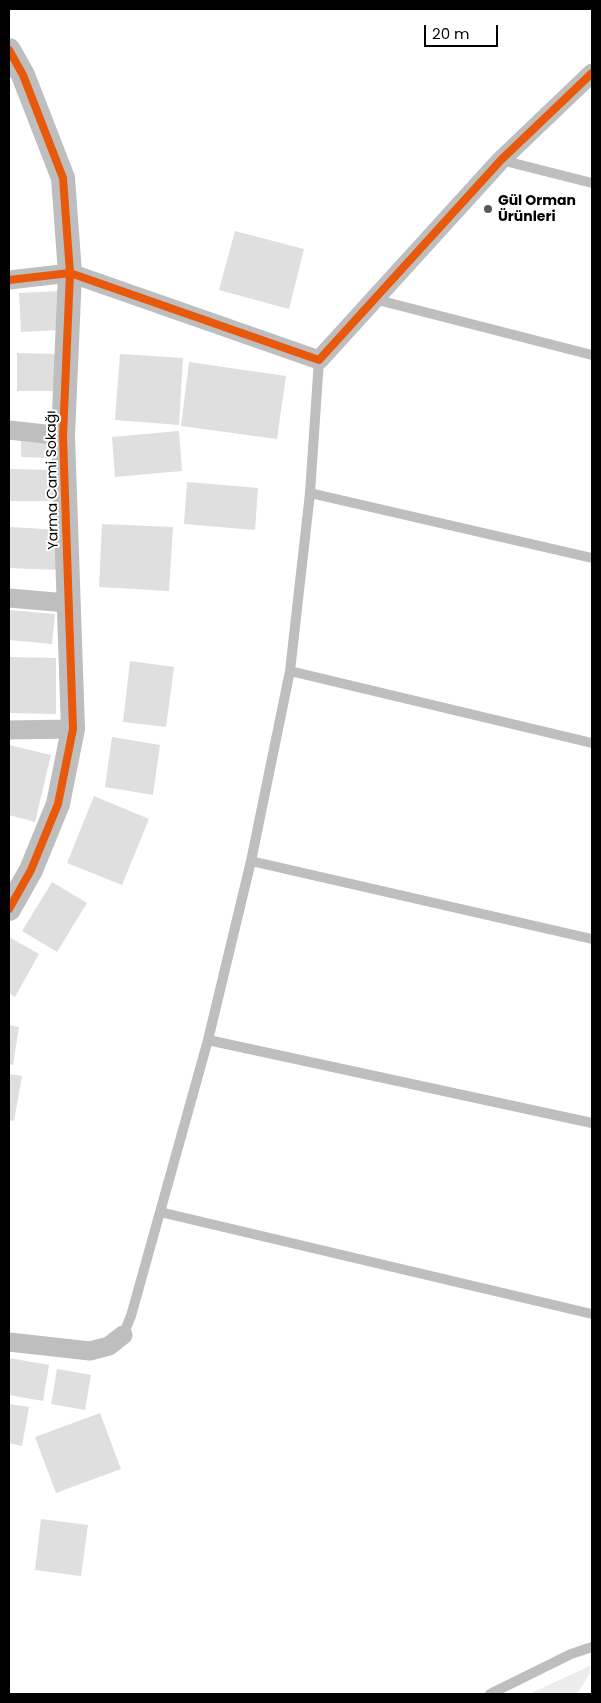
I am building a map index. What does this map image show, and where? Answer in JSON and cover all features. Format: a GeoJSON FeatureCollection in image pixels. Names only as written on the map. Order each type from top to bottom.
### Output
{"type":"FeatureCollection","features":[{"type":"Feature","properties":{"kind":"street","name":"Yarma Cami Sokağı"},"geometry":{"type":"LineString","coordinates":[[9,50],[23,75],[63,178],[70,273],[63,436],[73,728],[58,804],[31,870],[9,909]]}},
{"type":"Feature","properties":{"kind":"street"},"geometry":{"type":"LineString","coordinates":[[9,280],[70,273],[319,360],[501,160],[592,72]]}},
{"type":"Feature","properties":{"kind":"street"},"geometry":{"type":"LineString","coordinates":[[9,430],[63,436]]}},
{"type":"Feature","properties":{"kind":"street"},"geometry":{"type":"LineString","coordinates":[[9,598],[68,603]]}},
{"type":"Feature","properties":{"kind":"street"},"geometry":{"type":"LineString","coordinates":[[9,730],[73,728]]}},
{"type":"Feature","properties":{"kind":"street"},"geometry":{"type":"LineString","coordinates":[[9,1342],[90,1351],[109,1346],[123,1335]]}},
{"type":"Feature","properties":{"kind":"lane"},"geometry":{"type":"LineString","coordinates":[[501,160],[592,183]]}},
{"type":"Feature","properties":{"kind":"lane"},"geometry":{"type":"LineString","coordinates":[[374,299],[592,356]]}},
{"type":"Feature","properties":{"kind":"lane"},"geometry":{"type":"LineString","coordinates":[[123,1335],[131,1316],[208,1040],[252,861],[290,671],[310,493],[319,360]]}},
{"type":"Feature","properties":{"kind":"lane"},"geometry":{"type":"LineString","coordinates":[[310,493],[592,558]]}},
{"type":"Feature","properties":{"kind":"lane"},"geometry":{"type":"LineString","coordinates":[[290,671],[592,743]]}},
{"type":"Feature","properties":{"kind":"lane"},"geometry":{"type":"LineString","coordinates":[[252,861],[592,938]]}},
{"type":"Feature","properties":{"kind":"lane"},"geometry":{"type":"LineString","coordinates":[[208,1040],[592,1123]]}},
{"type":"Feature","properties":{"kind":"lane"},"geometry":{"type":"LineString","coordinates":[[160,1212],[592,1314]]}},
{"type":"Feature","properties":{"kind":"lane"},"geometry":{"type":"LineString","coordinates":[[490,1694],[571,1654],[592,1647]]}},
{"type":"Feature","properties":{"kind":"shaded area"},"geometry":{"type":"Polygon","coordinates":[[[592,1665],[589,1675],[577,1694],[529,1694],[592,1665]]]}},
{"type":"Feature","properties":{"kind":"building"},"geometry":{"type":"Polygon","coordinates":[[[235,231],[304,249],[289,309],[219,290],[235,231]]]}},
{"type":"Feature","properties":{"kind":"building"},"geometry":{"type":"Polygon","coordinates":[[[60,291],[62,330],[21,332],[19,293],[60,291]]]}},
{"type":"Feature","properties":{"kind":"building"},"geometry":{"type":"Polygon","coordinates":[[[17,353],[59,354],[59,391],[17,391],[17,353]]]}},
{"type":"Feature","properties":{"kind":"building"},"geometry":{"type":"Polygon","coordinates":[[[120,354],[183,358],[179,425],[115,420],[120,354]]]}},
{"type":"Feature","properties":{"kind":"building"},"geometry":{"type":"Polygon","coordinates":[[[189,362],[286,376],[277,439],[181,426],[189,362]]]}},
{"type":"Feature","properties":{"kind":"building"},"geometry":{"type":"Polygon","coordinates":[[[179,431],[182,471],[115,477],[112,437],[179,431]]]}},
{"type":"Feature","properties":{"kind":"building"},"geometry":{"type":"Polygon","coordinates":[[[21,438],[53,438],[52,458],[21,457],[21,438]]]}},
{"type":"Feature","properties":{"kind":"building"},"geometry":{"type":"Polygon","coordinates":[[[10,469],[54,470],[54,501],[10,501],[10,469]]]}},
{"type":"Feature","properties":{"kind":"building"},"geometry":{"type":"Polygon","coordinates":[[[187,482],[258,488],[255,530],[184,524],[187,482]]]}},
{"type":"Feature","properties":{"kind":"building"},"geometry":{"type":"Polygon","coordinates":[[[102,524],[173,527],[169,591],[99,587],[102,524]]]}},
{"type":"Feature","properties":{"kind":"building"},"geometry":{"type":"Polygon","coordinates":[[[10,527],[61,530],[58,570],[9,568],[10,527]]]}},
{"type":"Feature","properties":{"kind":"building"},"geometry":{"type":"Polygon","coordinates":[[[9,610],[55,614],[52,644],[9,640],[9,610]]]}},
{"type":"Feature","properties":{"kind":"building"},"geometry":{"type":"Polygon","coordinates":[[[9,657],[56,658],[56,714],[9,713],[9,657]]]}},
{"type":"Feature","properties":{"kind":"building"},"geometry":{"type":"Polygon","coordinates":[[[130,661],[174,667],[166,727],[123,722],[130,661]]]}},
{"type":"Feature","properties":{"kind":"building"},"geometry":{"type":"Polygon","coordinates":[[[112,737],[160,745],[153,795],[105,787],[112,737]]]}},
{"type":"Feature","properties":{"kind":"building"},"geometry":{"type":"Polygon","coordinates":[[[9,745],[51,755],[35,822],[9,815],[9,745]]]}},
{"type":"Feature","properties":{"kind":"building"},"geometry":{"type":"Polygon","coordinates":[[[94,796],[149,819],[122,885],[67,863],[94,796]]]}},
{"type":"Feature","properties":{"kind":"building"},"geometry":{"type":"Polygon","coordinates":[[[52,882],[87,903],[57,952],[22,931],[52,882]]]}},
{"type":"Feature","properties":{"kind":"building"},"geometry":{"type":"Polygon","coordinates":[[[9,937],[39,954],[15,997],[9,993],[9,937]]]}},
{"type":"Feature","properties":{"kind":"building"},"geometry":{"type":"Polygon","coordinates":[[[9,1025],[19,1027],[13,1065],[9,1064],[9,1025]]]}},
{"type":"Feature","properties":{"kind":"building"},"geometry":{"type":"Polygon","coordinates":[[[9,1074],[22,1076],[14,1121],[9,1120],[9,1074]]]}},
{"type":"Feature","properties":{"kind":"building"},"geometry":{"type":"Polygon","coordinates":[[[9,1358],[49,1365],[43,1401],[9,1395],[9,1358]]]}},
{"type":"Feature","properties":{"kind":"building"},"geometry":{"type":"Polygon","coordinates":[[[57,1369],[91,1375],[85,1410],[51,1404],[57,1369]]]}},
{"type":"Feature","properties":{"kind":"building"},"geometry":{"type":"Polygon","coordinates":[[[9,1404],[29,1407],[22,1446],[9,1443],[9,1404]]]}},
{"type":"Feature","properties":{"kind":"building"},"geometry":{"type":"Polygon","coordinates":[[[100,1413],[121,1469],[56,1493],[35,1437],[100,1413]]]}},
{"type":"Feature","properties":{"kind":"building"},"geometry":{"type":"Polygon","coordinates":[[[41,1519],[88,1525],[81,1576],[35,1570],[41,1519]]]}},
{"type":"Feature","properties":{"kind":"cycle path"},"geometry":{"type":"LineString","coordinates":[[9,50],[23,75],[63,178],[70,273],[63,436],[73,729],[58,804],[31,870],[9,909]]}},
{"type":"Feature","properties":{"kind":"cycle path"},"geometry":{"type":"LineString","coordinates":[[9,280],[70,273],[319,360],[501,160],[592,73]]}},
{"type":"Feature","properties":{"kind":"place","name":"Gül Orman Ürünleri"},"geometry":{"type":"Point","coordinates":[488,209]}}]}
